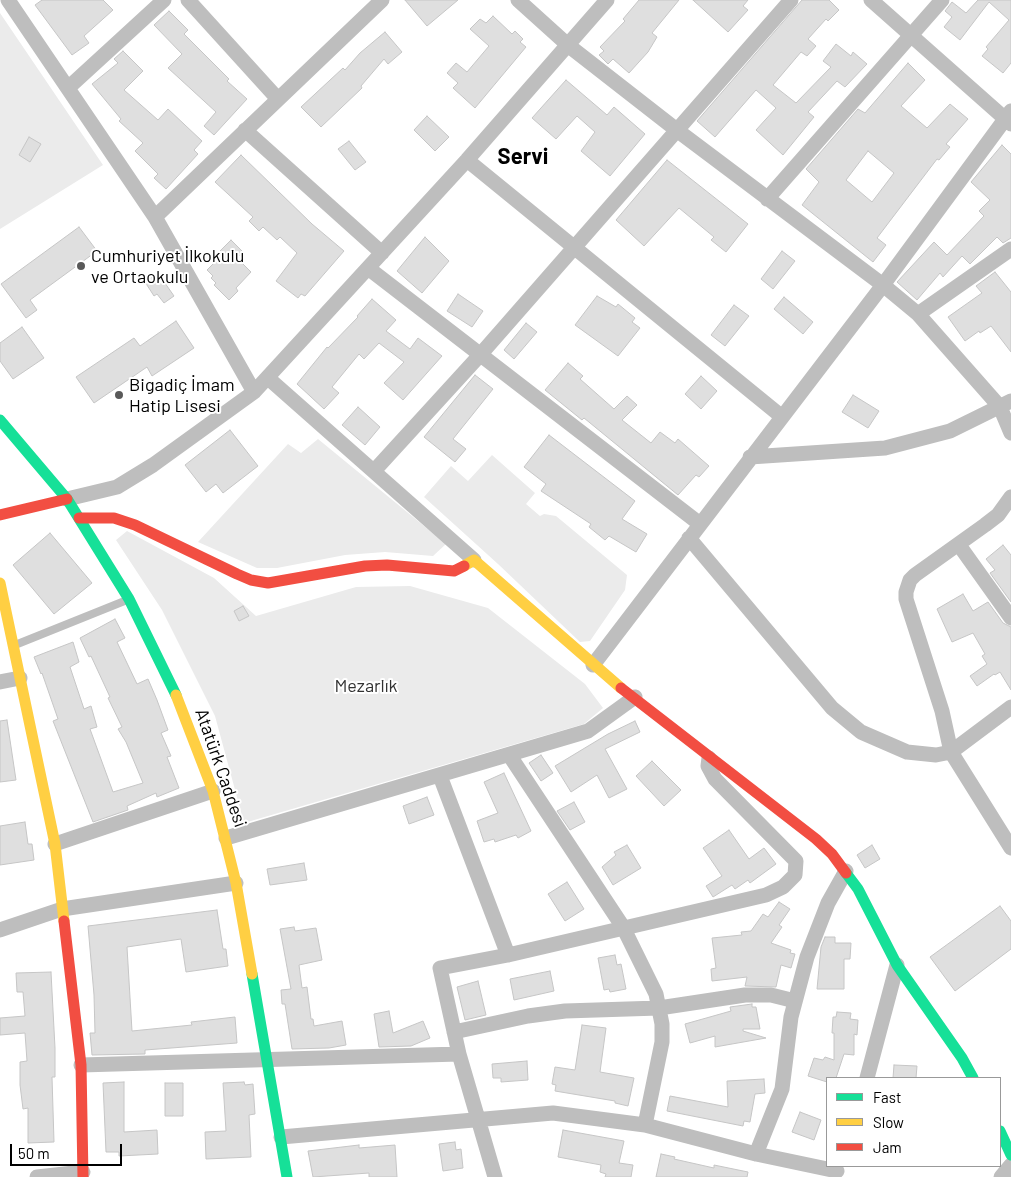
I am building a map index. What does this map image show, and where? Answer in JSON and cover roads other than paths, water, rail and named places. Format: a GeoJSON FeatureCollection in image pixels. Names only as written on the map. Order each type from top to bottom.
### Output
{"type":"FeatureCollection","features":[{"type":"Feature","properties":{"kind":"street"},"geometry":{"type":"LineString","coordinates":[[8,0],[155,217],[254,392]]}},
{"type":"Feature","properties":{"kind":"street"},"geometry":{"type":"LineString","coordinates":[[68,88],[164,0]]}},
{"type":"Feature","properties":{"kind":"street"},"geometry":{"type":"LineString","coordinates":[[188,0],[277,98]]}},
{"type":"Feature","properties":{"kind":"street"},"geometry":{"type":"LineString","coordinates":[[155,217],[277,98],[382,0]]}},
{"type":"Feature","properties":{"kind":"street"},"geometry":{"type":"LineString","coordinates":[[518,0],[569,46],[678,132],[883,285],[918,314],[1005,404],[1011,433]]}},
{"type":"Feature","properties":{"kind":"street"},"geometry":{"type":"LineString","coordinates":[[0,515],[117,487],[153,465],[254,392],[467,160],[569,46],[607,0]]}},
{"type":"Feature","properties":{"kind":"street"},"geometry":{"type":"LineString","coordinates":[[374,471],[678,132],[791,0]]}},
{"type":"Feature","properties":{"kind":"street"},"geometry":{"type":"LineString","coordinates":[[593,665],[1009,118],[871,0]]}},
{"type":"Feature","properties":{"kind":"street"},"geometry":{"type":"LineString","coordinates":[[767,199],[942,0]]}},
{"type":"Feature","properties":{"kind":"street"},"geometry":{"type":"LineString","coordinates":[[245,130],[382,253]]}},
{"type":"Feature","properties":{"kind":"street"},"geometry":{"type":"LineString","coordinates":[[467,160],[781,416]]}},
{"type":"Feature","properties":{"kind":"street"},"geometry":{"type":"LineString","coordinates":[[918,314],[1011,249]]}},
{"type":"Feature","properties":{"kind":"street"},"geometry":{"type":"LineString","coordinates":[[368,268],[700,524]]}},
{"type":"Feature","properties":{"kind":"street"},"geometry":{"type":"LineString","coordinates":[[268,378],[593,665],[709,758],[816,839],[846,870],[858,889],[897,965],[962,1058],[972,1077]]}},
{"type":"Feature","properties":{"kind":"street"},"geometry":{"type":"LineString","coordinates":[[750,457],[885,448],[950,431],[1005,404]]}},
{"type":"Feature","properties":{"kind":"street","name":"Atatürk Caddesi"},"geometry":{"type":"LineString","coordinates":[[0,420],[67,499],[129,599],[182,708],[213,791],[226,838],[268,1060],[287,1177]]}},
{"type":"Feature","properties":{"kind":"street"},"geometry":{"type":"LineString","coordinates":[[1011,497],[998,515],[915,575],[910,580],[906,592],[906,599],[942,711],[951,752],[1011,848]]}},
{"type":"Feature","properties":{"kind":"street"},"geometry":{"type":"LineString","coordinates":[[79,518],[114,518],[135,525],[182,546],[236,574],[251,580],[268,583],[365,566],[387,565],[454,571],[474,560]]}},
{"type":"Feature","properties":{"kind":"street"},"geometry":{"type":"LineString","coordinates":[[689,538],[832,708],[860,732],[907,752],[936,755],[951,752],[1011,707]]}},
{"type":"Feature","properties":{"kind":"street"},"geometry":{"type":"LineString","coordinates":[[959,545],[1011,618]]}},
{"type":"Feature","properties":{"kind":"street"},"geometry":{"type":"LineString","coordinates":[[0,583],[55,844],[81,1065],[83,1174],[37,1177]]}},
{"type":"Feature","properties":{"kind":"street"},"geometry":{"type":"LineString","coordinates":[[0,682],[20,678]]}},
{"type":"Feature","properties":{"kind":"street"},"geometry":{"type":"LineString","coordinates":[[226,838],[510,756],[588,731],[635,697]]}},
{"type":"Feature","properties":{"kind":"street"},"geometry":{"type":"LineString","coordinates":[[510,756],[623,927],[651,981],[660,1008],[662,1042],[645,1126]]}},
{"type":"Feature","properties":{"kind":"street"},"geometry":{"type":"LineString","coordinates":[[495,1177],[459,1054],[440,968],[508,955],[766,895],[783,886],[795,875],[797,868],[792,856],[716,780],[708,766],[709,758]]}},
{"type":"Feature","properties":{"kind":"street"},"geometry":{"type":"LineString","coordinates":[[440,776],[508,955]]}},
{"type":"Feature","properties":{"kind":"street"},"geometry":{"type":"LineString","coordinates":[[55,844],[213,791]]}},
{"type":"Feature","properties":{"kind":"street"},"geometry":{"type":"LineString","coordinates":[[756,1154],[782,1089],[791,1017],[807,957],[828,903],[846,870]]}},
{"type":"Feature","properties":{"kind":"street"},"geometry":{"type":"LineString","coordinates":[[0,930],[62,909],[236,883]]}},
{"type":"Feature","properties":{"kind":"street"},"geometry":{"type":"LineString","coordinates":[[867,1077],[897,965]]}},
{"type":"Feature","properties":{"kind":"street"},"geometry":{"type":"LineString","coordinates":[[454,1032],[528,1016],[565,1011],[660,1008],[745,995],[771,995],[795,1001]]}},
{"type":"Feature","properties":{"kind":"street"},"geometry":{"type":"LineString","coordinates":[[81,1065],[459,1054]]}},
{"type":"Feature","properties":{"kind":"street"},"geometry":{"type":"LineString","coordinates":[[281,1137],[478,1118],[553,1113],[645,1126],[756,1154],[837,1171]]}},
{"type":"Feature","properties":{"kind":"street"},"geometry":{"type":"LineString","coordinates":[[1001,1132],[1011,1154]]}},
{"type":"Feature","properties":{"kind":"street"},"geometry":{"type":"LineString","coordinates":[[1001,1177],[1011,1165]]}},
{"type":"Feature","properties":{"kind":"lane"},"geometry":{"type":"LineString","coordinates":[[12,646],[129,599]]}},
{"type":"Feature","properties":{"kind":"place","name":"Cumhuriyet İlkokulu ve Ortaokulu"},"geometry":{"type":"Point","coordinates":[81,266]}},
{"type":"Feature","properties":{"kind":"place","name":"Bigadiç İmam Hatip Lisesi"},"geometry":{"type":"Point","coordinates":[119,395]}},
{"type":"Feature","properties":{"kind":"district","name":"Servi"},"geometry":{"type":"Point","coordinates":[523,157]}},
{"type":"Feature","properties":{"kind":"park label","name":"Mezarlık"},"geometry":{"type":"Point","coordinates":[366,686]}}]}
